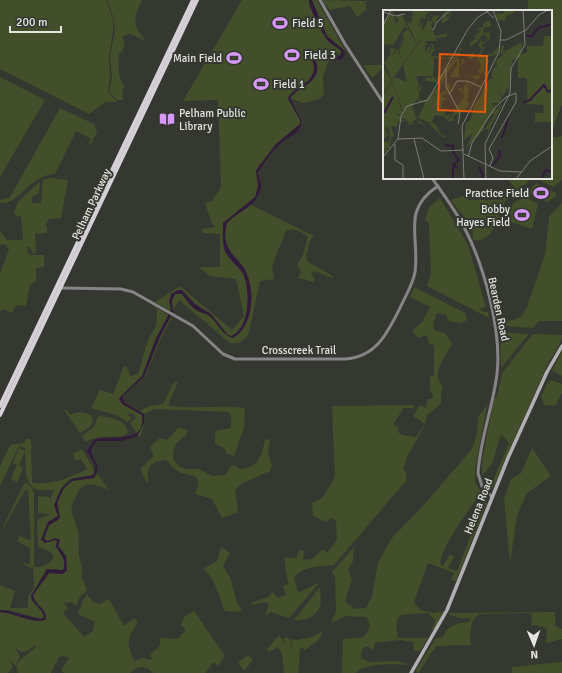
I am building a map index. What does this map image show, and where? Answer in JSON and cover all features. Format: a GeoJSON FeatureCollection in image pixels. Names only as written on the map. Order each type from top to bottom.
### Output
{"type":"FeatureCollection","features":[{"type":"Feature","properties":{"kind":"main road","name":"Pelham Parkway"},"geometry":{"type":"LineString","coordinates":[[102,196],[106,183],[123,151],[195,1]]}},
{"type":"Feature","properties":{"kind":"main road","name":"Pelham Parkway"},"geometry":{"type":"LineString","coordinates":[[0,406],[26,357],[92,216],[111,181],[123,151]]}},
{"type":"Feature","properties":{"kind":"main road"},"geometry":{"type":"LineString","coordinates":[[106,183],[111,181]]}},
{"type":"Feature","properties":{"kind":"main road","name":"Helena Road"},"geometry":{"type":"LineString","coordinates":[[411,673],[449,606],[495,490],[532,405],[562,346]]}},
{"type":"Feature","properties":{"kind":"main road","name":"Pelham Parkway"},"geometry":{"type":"LineString","coordinates":[[0,415],[7,395]]}},
{"type":"Feature","properties":{"kind":"street"},"geometry":{"type":"LineString","coordinates":[[320,0],[345,44],[383,102]]}},
{"type":"Feature","properties":{"kind":"street","name":"Bearden Road"},"geometry":{"type":"LineString","coordinates":[[433,179],[464,227],[475,252],[496,334],[498,356],[496,378],[478,470],[480,482],[492,497]]}},
{"type":"Feature","properties":{"kind":"street","name":"Crosscreek Trail"},"geometry":{"type":"LineString","coordinates":[[58,288],[123,289],[133,292],[196,328],[223,354],[235,359],[345,359],[363,355],[374,348],[384,338],[410,289],[416,266],[416,212],[423,198],[438,186]]}},
{"type":"Feature","properties":{"kind":"street"},"geometry":{"type":"LineString","coordinates":[[485,490],[490,492],[495,490]]}},
{"type":"Feature","properties":{"kind":"green space"},"geometry":{"type":"Polygon","coordinates":[[[0,0],[106,0],[113,19],[113,31],[109,57],[110,77],[108,92],[117,102],[106,102],[89,114],[0,69],[0,0]]]}},
{"type":"Feature","properties":{"kind":"green space"},"geometry":{"type":"Polygon","coordinates":[[[107,0],[142,0],[135,21],[138,30],[146,41],[130,34],[123,36],[124,48],[119,54],[120,75],[124,86],[122,92],[123,100],[117,100],[109,92],[112,78],[110,57],[115,31],[113,16],[107,0]]]}},
{"type":"Feature","properties":{"kind":"green space"},"geometry":{"type":"Polygon","coordinates":[[[242,0],[317,0],[346,52],[328,56],[330,58],[323,76],[324,95],[319,99],[303,103],[290,98],[303,121],[300,129],[281,142],[259,172],[260,190],[256,198],[249,204],[314,236],[310,240],[306,258],[307,261],[334,277],[332,278],[314,271],[311,273],[315,280],[314,282],[298,278],[301,272],[297,264],[302,257],[308,237],[294,230],[286,231],[272,266],[274,279],[260,281],[248,336],[239,343],[230,343],[179,300],[172,312],[155,302],[180,286],[232,330],[244,316],[236,279],[210,276],[199,267],[220,267],[220,234],[203,233],[202,229],[216,227],[212,224],[205,203],[212,201],[221,187],[218,100],[183,101],[242,0]]]}},
{"type":"Feature","properties":{"kind":"green space"},"geometry":{"type":"Polygon","coordinates":[[[322,0],[368,0],[365,3],[367,9],[357,17],[350,6],[330,10],[322,0]]]}},
{"type":"Feature","properties":{"kind":"green space"},"geometry":{"type":"Polygon","coordinates":[[[528,0],[562,0],[562,104],[552,130],[552,10],[528,10],[528,0]]]}},
{"type":"Feature","properties":{"kind":"green space"},"geometry":{"type":"Polygon","coordinates":[[[363,65],[383,65],[383,68],[372,78],[363,65]]]}},
{"type":"Feature","properties":{"kind":"green space"},"geometry":{"type":"Polygon","coordinates":[[[0,77],[45,100],[0,177],[0,77]]]}},
{"type":"Feature","properties":{"kind":"green space"},"geometry":{"type":"Polygon","coordinates":[[[60,108],[94,124],[97,132],[91,144],[89,143],[91,139],[76,131],[55,174],[38,179],[13,199],[0,203],[0,200],[10,197],[60,108]]]}},
{"type":"Feature","properties":{"kind":"green space"},"geometry":{"type":"Polygon","coordinates":[[[562,136],[562,180],[553,187],[537,179],[552,179],[552,138],[562,136]]]}},
{"type":"Feature","properties":{"kind":"green space"},"geometry":{"type":"Polygon","coordinates":[[[51,178],[68,180],[61,218],[49,219],[45,225],[47,226],[47,233],[35,234],[36,253],[33,253],[30,247],[27,247],[30,255],[44,255],[44,267],[36,268],[36,282],[30,285],[26,306],[16,305],[12,313],[2,309],[0,314],[0,273],[9,250],[6,244],[0,245],[0,231],[7,240],[23,240],[21,216],[17,217],[14,212],[18,202],[40,181],[39,193],[32,197],[32,203],[41,203],[43,180],[51,178]]]}},
{"type":"Feature","properties":{"kind":"green space"},"geometry":{"type":"Polygon","coordinates":[[[509,179],[529,179],[509,195],[496,224],[487,237],[481,240],[473,240],[472,227],[451,200],[463,196],[469,200],[501,200],[514,188],[509,179]]]}},
{"type":"Feature","properties":{"kind":"green space","name":"Practice Field"},"geometry":{"type":"Polygon","coordinates":[[[536,183],[556,193],[556,196],[547,202],[527,193],[536,183]]]}},
{"type":"Feature","properties":{"kind":"green space"},"geometry":{"type":"Polygon","coordinates":[[[440,198],[468,245],[486,307],[479,309],[484,312],[488,312],[489,318],[427,286],[431,274],[429,223],[425,220],[429,207],[440,198]]]}},
{"type":"Feature","properties":{"kind":"green space","name":"Bobby Hayes Field"},"geometry":{"type":"Polygon","coordinates":[[[521,199],[529,199],[538,204],[532,229],[508,221],[513,204],[521,199]]]}},
{"type":"Feature","properties":{"kind":"green space"},"geometry":{"type":"Polygon","coordinates":[[[562,203],[562,321],[539,321],[533,328],[505,326],[498,322],[513,320],[522,316],[527,307],[545,254],[549,217],[562,203]]]}},
{"type":"Feature","properties":{"kind":"green space"},"geometry":{"type":"Polygon","coordinates":[[[414,287],[465,313],[467,320],[461,323],[449,321],[446,315],[437,313],[433,323],[434,330],[446,334],[452,344],[438,371],[439,382],[443,387],[441,404],[427,415],[425,425],[407,457],[403,469],[406,472],[406,481],[334,565],[307,569],[302,571],[294,578],[298,592],[320,582],[290,617],[288,618],[271,612],[265,616],[269,604],[264,602],[252,605],[251,603],[268,597],[273,592],[277,598],[286,595],[283,586],[288,584],[284,557],[296,558],[300,550],[304,551],[303,560],[312,559],[323,549],[327,553],[337,540],[336,521],[331,518],[326,522],[313,516],[312,503],[323,497],[335,477],[332,406],[414,405],[414,408],[404,408],[393,424],[399,428],[398,432],[402,435],[416,437],[425,424],[413,416],[420,405],[426,408],[428,399],[433,399],[433,395],[430,391],[430,376],[434,376],[434,345],[429,344],[427,335],[418,338],[412,331],[423,321],[430,307],[410,297],[414,287]]]}},
{"type":"Feature","properties":{"kind":"green space"},"geometry":{"type":"Polygon","coordinates":[[[152,305],[172,317],[162,336],[145,377],[124,395],[123,401],[140,411],[149,406],[163,404],[174,382],[178,382],[169,402],[169,406],[245,408],[244,428],[234,456],[227,454],[224,448],[215,444],[215,431],[231,428],[231,416],[229,412],[155,409],[144,414],[144,425],[140,438],[130,423],[136,418],[133,414],[129,413],[128,415],[132,418],[127,422],[114,415],[91,408],[100,390],[113,394],[124,366],[127,367],[130,376],[138,374],[148,340],[156,326],[157,310],[152,305]]]}},
{"type":"Feature","properties":{"kind":"green space"},"geometry":{"type":"Polygon","coordinates":[[[500,332],[529,334],[501,368],[500,332]]]}},
{"type":"Feature","properties":{"kind":"green space"},"geometry":{"type":"Polygon","coordinates":[[[533,334],[562,335],[562,338],[542,377],[492,489],[487,487],[488,483],[492,483],[509,443],[501,434],[492,464],[482,476],[482,460],[494,399],[497,397],[502,373],[533,334]]]}},
{"type":"Feature","properties":{"kind":"green space"},"geometry":{"type":"Polygon","coordinates":[[[562,352],[562,376],[552,370],[562,352]]]}},
{"type":"Feature","properties":{"kind":"green space"},"geometry":{"type":"Polygon","coordinates":[[[551,380],[562,384],[562,393],[555,406],[544,405],[541,397],[547,383],[551,380]]]}},
{"type":"Feature","properties":{"kind":"green space"},"geometry":{"type":"Polygon","coordinates":[[[487,405],[475,470],[475,481],[481,493],[482,492],[487,500],[487,503],[456,581],[451,580],[454,573],[428,563],[414,602],[420,610],[433,613],[444,611],[435,629],[431,630],[435,620],[428,613],[401,615],[397,620],[396,625],[398,638],[428,638],[420,651],[414,651],[413,642],[399,640],[374,643],[374,650],[367,646],[362,649],[361,652],[361,658],[369,662],[396,661],[411,665],[373,665],[360,669],[356,673],[342,673],[343,639],[363,637],[369,630],[370,625],[366,617],[345,616],[331,623],[336,611],[335,577],[332,572],[354,547],[353,561],[348,569],[352,581],[345,602],[355,609],[366,608],[372,596],[378,563],[391,539],[423,506],[472,449],[477,433],[478,417],[487,405]],[[480,494],[451,537],[442,556],[440,564],[443,566],[450,554],[454,557],[448,568],[457,571],[484,500],[480,494]]]}},
{"type":"Feature","properties":{"kind":"green space"},"geometry":{"type":"Polygon","coordinates":[[[64,410],[67,410],[70,415],[80,412],[91,415],[93,422],[90,427],[80,433],[64,410]]]}},
{"type":"Feature","properties":{"kind":"green space"},"geometry":{"type":"Polygon","coordinates":[[[98,416],[112,418],[121,422],[127,428],[128,433],[121,436],[92,439],[86,442],[82,436],[94,427],[98,416]]]}},
{"type":"Feature","properties":{"kind":"green space"},"geometry":{"type":"Polygon","coordinates":[[[179,427],[188,431],[186,436],[176,445],[173,459],[179,466],[186,469],[199,469],[212,476],[225,475],[231,466],[235,465],[239,469],[255,464],[262,451],[265,439],[270,440],[268,454],[272,465],[270,471],[241,484],[235,490],[238,512],[222,518],[212,499],[195,494],[198,486],[197,478],[178,471],[166,460],[157,461],[151,465],[148,472],[147,483],[140,469],[154,456],[150,447],[160,438],[167,440],[179,427]]]}},
{"type":"Feature","properties":{"kind":"green space"},"geometry":{"type":"Polygon","coordinates":[[[27,439],[31,439],[32,483],[53,482],[87,469],[81,459],[75,461],[73,454],[82,449],[95,471],[91,476],[72,479],[64,485],[57,500],[58,516],[48,522],[41,540],[48,542],[56,540],[56,546],[65,563],[63,570],[47,569],[31,596],[32,600],[45,616],[41,619],[9,610],[0,610],[0,585],[15,591],[10,608],[28,608],[28,597],[34,588],[33,567],[45,565],[54,557],[51,552],[38,547],[37,522],[40,518],[49,515],[38,513],[38,496],[50,497],[50,504],[51,496],[55,490],[39,490],[30,484],[26,474],[25,452],[19,466],[23,468],[17,482],[11,479],[17,465],[13,463],[19,448],[25,451],[25,448],[21,446],[18,448],[0,486],[0,466],[10,445],[23,443],[27,439]]]}},
{"type":"Feature","properties":{"kind":"green space"},"geometry":{"type":"Polygon","coordinates":[[[532,448],[551,476],[527,493],[517,516],[510,564],[504,499],[511,479],[521,473],[532,448]]]}},
{"type":"Feature","properties":{"kind":"green space"},"geometry":{"type":"Polygon","coordinates":[[[97,473],[109,490],[91,484],[84,486],[80,489],[72,504],[72,514],[78,535],[79,556],[82,569],[81,577],[87,590],[80,597],[76,606],[72,602],[64,603],[68,608],[63,613],[84,637],[93,631],[95,622],[78,614],[83,600],[87,594],[93,602],[100,604],[108,599],[124,626],[134,618],[138,622],[129,641],[134,661],[142,658],[152,660],[150,654],[160,646],[160,638],[178,639],[186,630],[181,625],[184,617],[194,611],[225,656],[218,666],[214,662],[205,673],[153,673],[148,668],[139,667],[130,673],[64,673],[61,670],[69,658],[65,656],[59,657],[51,673],[18,673],[16,666],[19,661],[36,647],[36,645],[25,652],[19,651],[15,647],[20,657],[15,666],[8,658],[13,667],[8,673],[0,673],[0,612],[38,621],[46,617],[44,611],[35,601],[33,595],[49,573],[63,574],[67,570],[63,551],[58,546],[60,540],[45,541],[44,538],[49,525],[56,521],[59,512],[58,500],[62,491],[71,482],[79,479],[94,478],[97,473]]]}},
{"type":"Feature","properties":{"kind":"green space"},"geometry":{"type":"Polygon","coordinates":[[[25,482],[32,488],[34,493],[34,567],[32,566],[32,569],[23,564],[24,562],[29,565],[30,548],[17,541],[20,536],[31,541],[28,489],[24,492],[4,527],[3,526],[25,482]]]}},
{"type":"Feature","properties":{"kind":"green space"},"geometry":{"type":"Polygon","coordinates":[[[221,547],[230,553],[223,566],[231,580],[237,603],[242,610],[238,612],[225,611],[214,583],[208,573],[203,569],[217,561],[221,547]]]}},
{"type":"Feature","properties":{"kind":"green space"},"geometry":{"type":"Polygon","coordinates":[[[320,587],[321,604],[316,613],[310,618],[294,620],[320,587]]]}},
{"type":"Feature","properties":{"kind":"green space"},"geometry":{"type":"Polygon","coordinates":[[[555,612],[555,626],[562,629],[562,639],[546,643],[547,629],[536,625],[531,626],[531,613],[480,614],[476,616],[472,623],[471,645],[437,646],[430,654],[419,673],[416,670],[436,638],[443,637],[447,630],[453,625],[469,622],[471,618],[459,618],[448,614],[450,613],[555,612]]]}},
{"type":"Feature","properties":{"kind":"green space"},"geometry":{"type":"Polygon","coordinates":[[[321,632],[322,635],[318,640],[305,650],[302,648],[300,649],[298,673],[284,673],[282,654],[278,647],[269,652],[267,649],[279,635],[287,648],[283,639],[288,637],[292,645],[289,647],[293,646],[290,639],[296,640],[312,637],[321,632]]]}},
{"type":"Feature","properties":{"kind":"green space"},"geometry":{"type":"Polygon","coordinates":[[[248,655],[253,660],[244,671],[238,662],[248,655]]]}},
{"type":"Feature","properties":{"kind":"green space"},"geometry":{"type":"Polygon","coordinates":[[[562,662],[562,673],[512,673],[512,667],[562,662]]]}},
{"type":"Feature","properties":{"kind":"shaded area"},"geometry":{"type":"Polygon","coordinates":[[[309,0],[312,0],[327,36],[345,51],[344,57],[340,60],[313,53],[317,65],[315,76],[308,84],[290,98],[302,121],[301,126],[296,132],[276,148],[258,173],[261,186],[256,199],[252,204],[227,223],[225,233],[228,248],[245,270],[250,285],[250,311],[244,327],[233,338],[225,334],[215,321],[208,315],[199,312],[194,308],[182,294],[175,294],[172,301],[173,312],[160,337],[144,377],[123,396],[124,402],[144,414],[144,423],[137,436],[121,441],[97,441],[91,449],[97,467],[94,478],[72,481],[64,488],[57,503],[60,517],[58,520],[49,525],[44,539],[48,541],[56,538],[60,540],[58,546],[66,556],[67,570],[63,574],[49,573],[33,595],[45,612],[46,619],[37,621],[0,612],[0,610],[5,610],[36,618],[44,618],[42,612],[33,602],[31,596],[47,569],[63,570],[64,567],[62,555],[56,547],[57,541],[55,540],[45,543],[41,540],[48,522],[58,516],[54,505],[61,489],[71,479],[94,475],[95,465],[87,451],[94,440],[100,438],[125,437],[132,435],[138,431],[142,425],[142,415],[122,404],[119,398],[142,376],[156,338],[171,310],[169,301],[171,294],[178,290],[182,290],[195,304],[211,314],[227,334],[231,336],[242,326],[248,300],[246,283],[244,276],[225,251],[223,241],[223,223],[255,197],[258,186],[256,171],[259,166],[276,144],[300,124],[300,120],[288,99],[292,92],[311,78],[314,70],[312,52],[316,51],[338,57],[341,56],[341,51],[328,41],[323,33],[313,14],[309,0]]]}},
{"type":"Feature","properties":{"kind":"place","name":"Field 5"},"geometry":{"type":"Point","coordinates":[280,23]}},
{"type":"Feature","properties":{"kind":"place","name":"Field 3"},"geometry":{"type":"Point","coordinates":[292,55]}},
{"type":"Feature","properties":{"kind":"place","name":"Main Field"},"geometry":{"type":"Point","coordinates":[234,58]}},
{"type":"Feature","properties":{"kind":"place","name":"Field 1"},"geometry":{"type":"Point","coordinates":[261,84]}},
{"type":"Feature","properties":{"kind":"place","name":"Pelham Public Library"},"geometry":{"type":"Point","coordinates":[167,119]}},
{"type":"Feature","properties":{"kind":"place","name":"Practice Field"},"geometry":{"type":"Point","coordinates":[541,193]}},
{"type":"Feature","properties":{"kind":"place","name":"Bobby Hayes Field"},"geometry":{"type":"Point","coordinates":[522,215]}}]}
